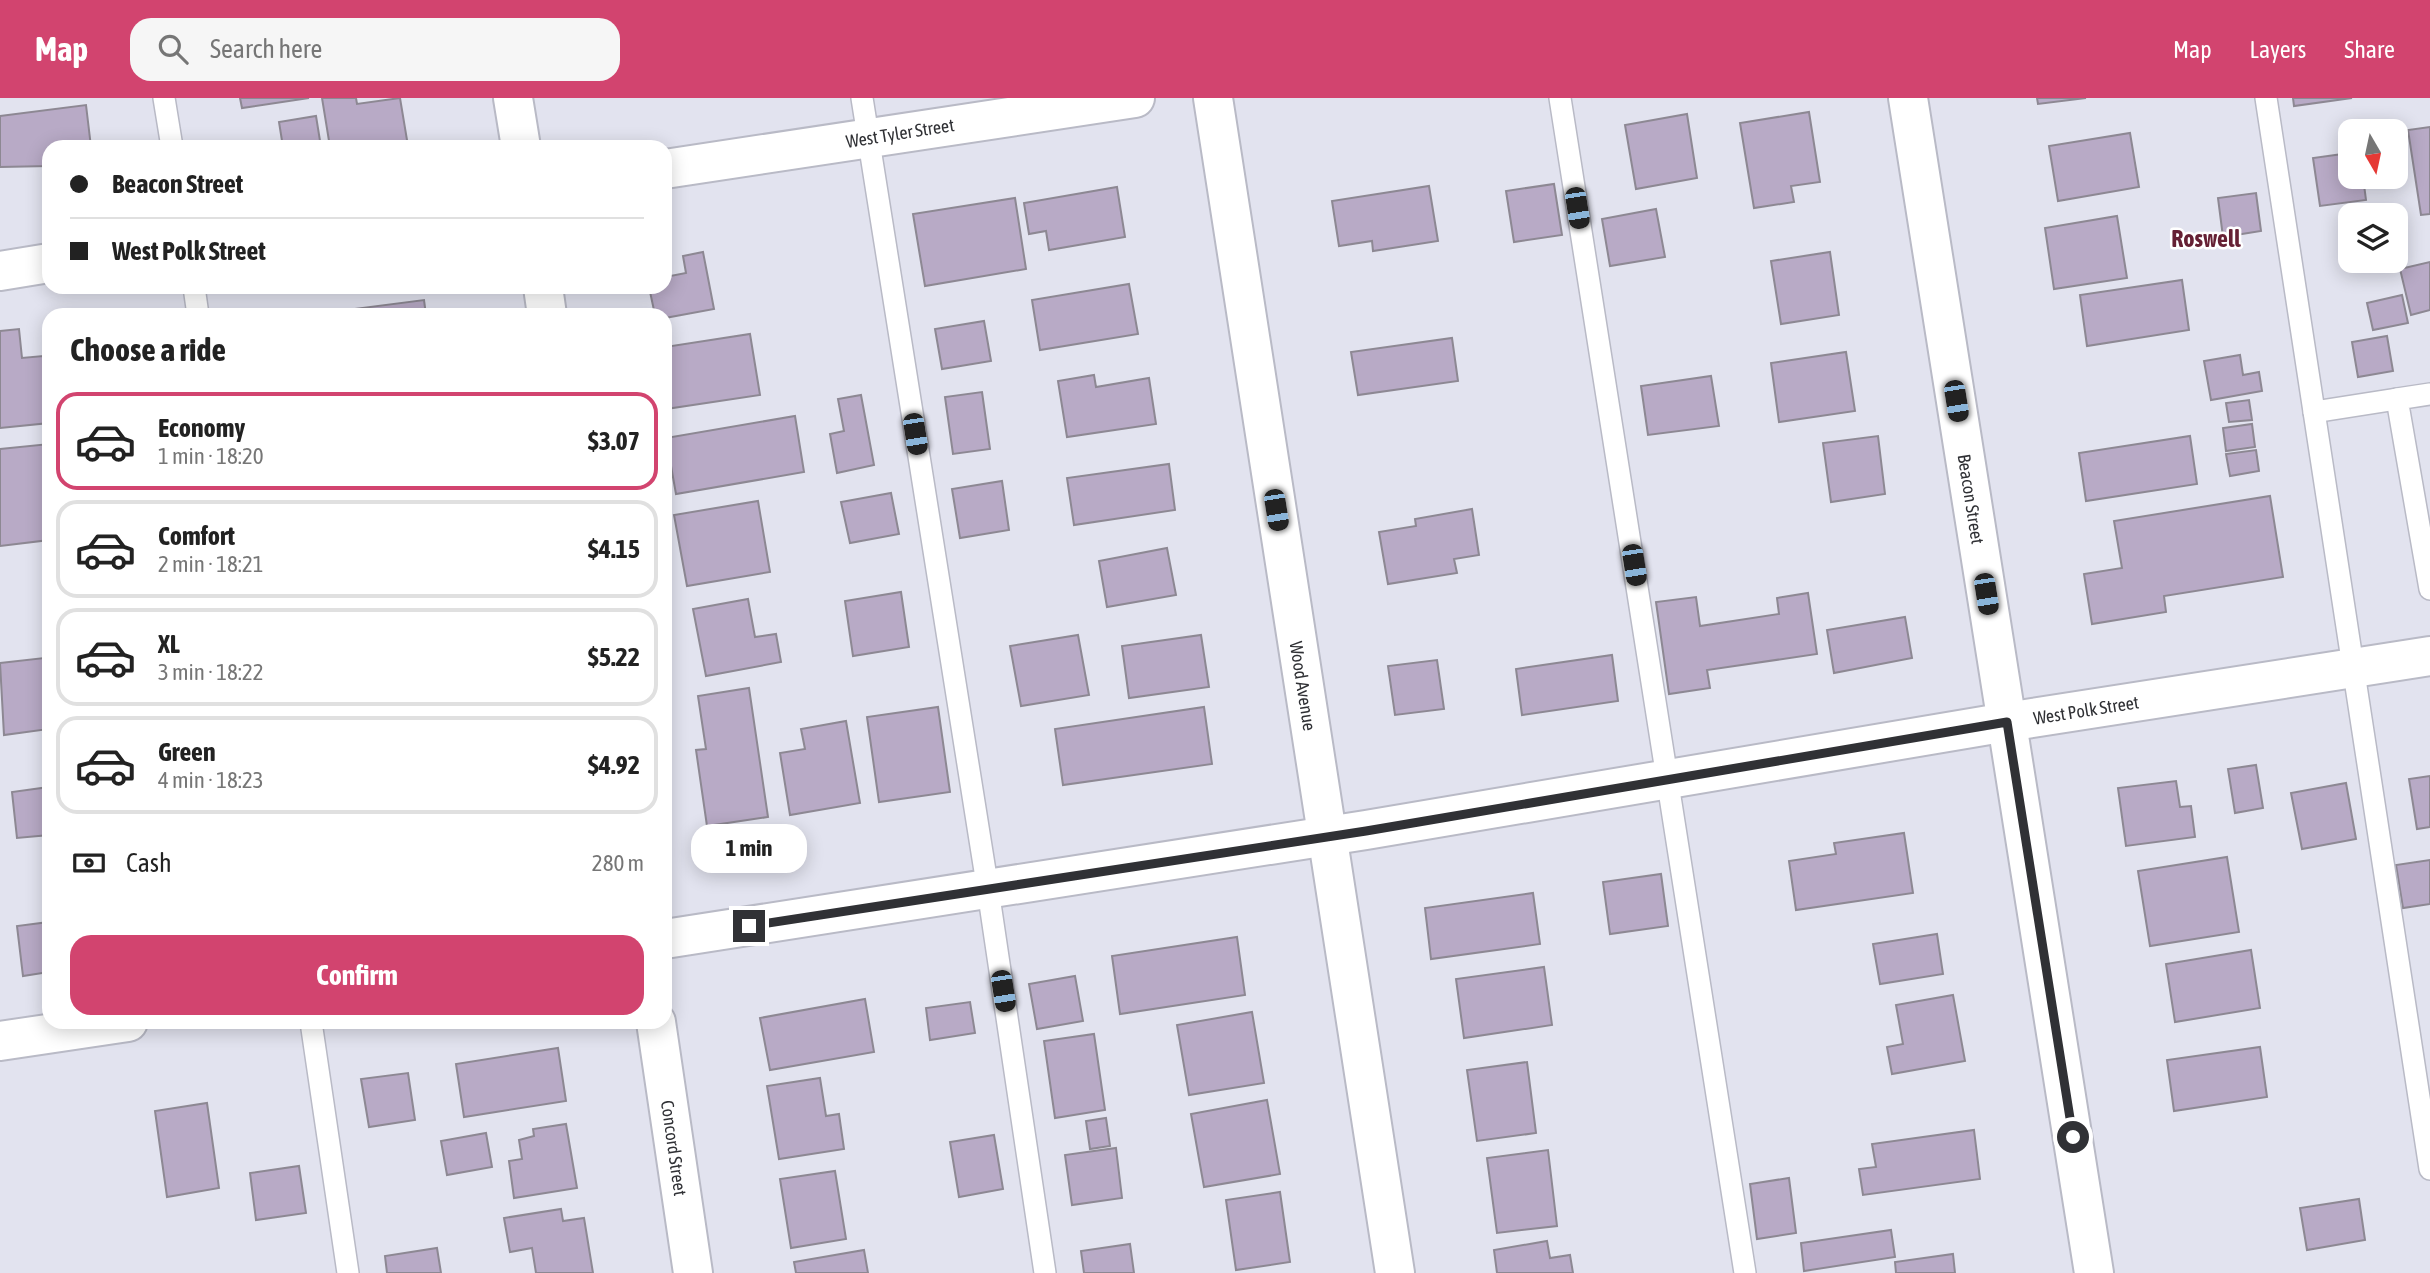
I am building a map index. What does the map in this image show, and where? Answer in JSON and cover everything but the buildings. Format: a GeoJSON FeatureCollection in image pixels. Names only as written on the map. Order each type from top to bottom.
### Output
{"type":"FeatureCollection","features":[{"type":"Feature","properties":{"kind":"street"},"geometry":{"type":"LineString","coordinates":[[513,98],[520,140]]}},
{"type":"Feature","properties":{"kind":"street","name":"West Tyler Street"},"geometry":{"type":"LineString","coordinates":[[672,168],[1135,98]]}},
{"type":"Feature","properties":{"kind":"street","name":"Wood Avenue"},"geometry":{"type":"LineString","coordinates":[[1213,98],[1395,1273]]}},
{"type":"Feature","properties":{"kind":"street","name":"Beacon Street"},"geometry":{"type":"LineString","coordinates":[[1908,98],[2094,1273]]}},
{"type":"Feature","properties":{"kind":"street"},"geometry":{"type":"LineString","coordinates":[[0,271],[42,264]]}},
{"type":"Feature","properties":{"kind":"street","name":"West Polk Street"},"geometry":{"type":"LineString","coordinates":[[672,939],[1326,837],[2007,722],[2430,656]]}},
{"type":"Feature","properties":{"kind":"street"},"geometry":{"type":"LineString","coordinates":[[0,1041],[81,1029]]}},
{"type":"Feature","properties":{"kind":"street","name":"Concord Street"},"geometry":{"type":"LineString","coordinates":[[657,1029],[693,1273]]}},
{"type":"Feature","properties":{"kind":"lane"},"geometry":{"type":"LineString","coordinates":[[164,98],[171,140]]}},
{"type":"Feature","properties":{"kind":"lane"},"geometry":{"type":"LineString","coordinates":[[862,98],[988,890],[1045,1273]]}},
{"type":"Feature","properties":{"kind":"lane"},"geometry":{"type":"LineString","coordinates":[[1560,98],[1745,1273]]}},
{"type":"Feature","properties":{"kind":"lane"},"geometry":{"type":"LineString","coordinates":[[2266,98],[2430,1169]]}},
{"type":"Feature","properties":{"kind":"lane"},"geometry":{"type":"LineString","coordinates":[[2314,412],[2430,394]]}},
{"type":"Feature","properties":{"kind":"lane"},"geometry":{"type":"LineString","coordinates":[[2397,399],[2430,589]]}},
{"type":"Feature","properties":{"kind":"lane"},"geometry":{"type":"LineString","coordinates":[[312,1029],[348,1273]]}},
{"type":"Feature","properties":{"kind":"district","name":"Roswell"},"geometry":{"type":"Point","coordinates":[2206,238]}},
{"type":"Feature","properties":{"kind":"route"},"geometry":{"type":"LineString","coordinates":[[749,926],[1366,831],[2007,722],[2073,1137]]}}]}
